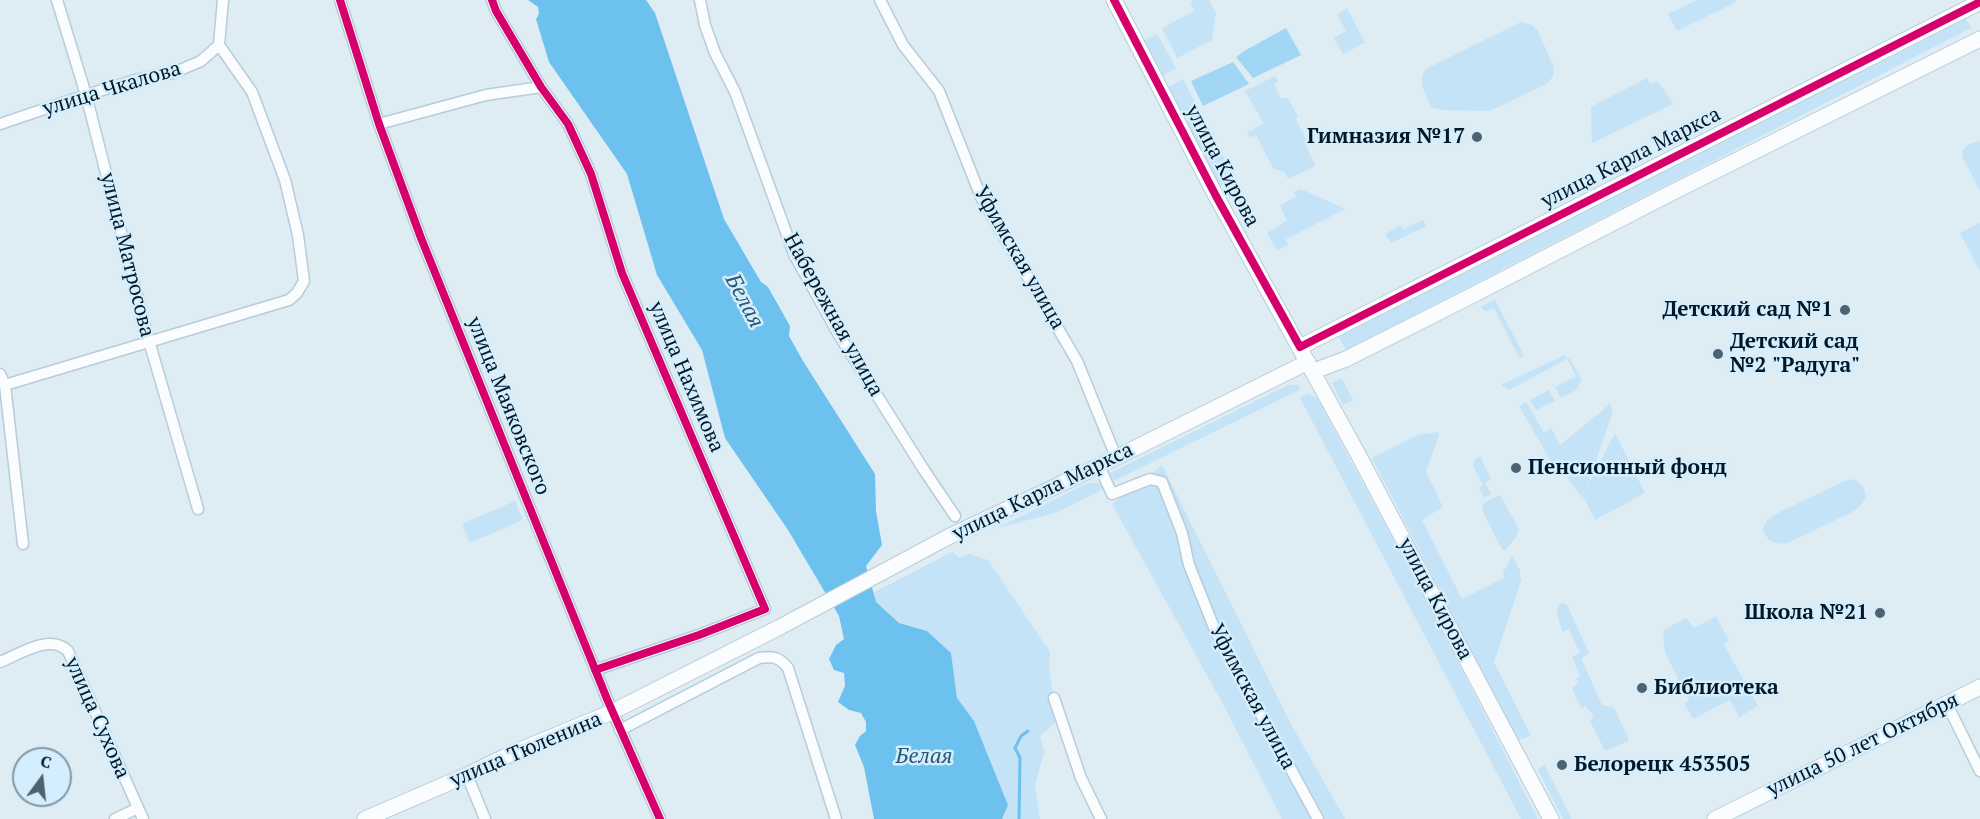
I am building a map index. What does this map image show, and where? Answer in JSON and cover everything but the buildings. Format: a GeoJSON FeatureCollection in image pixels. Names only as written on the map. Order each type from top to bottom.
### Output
{"type":"FeatureCollection","features":[{"type":"Feature","properties":{"kind":"street","name":"улица Матросова"},"geometry":{"type":"LineString","coordinates":[[57,0],[86,95],[149,341],[198,509]]}},
{"type":"Feature","properties":{"kind":"street"},"geometry":{"type":"LineString","coordinates":[[5,385],[289,300],[297,293],[304,281],[298,235],[285,180],[252,92],[219,45],[223,0]]}},
{"type":"Feature","properties":{"kind":"street","name":"улица Маяковского"},"geometry":{"type":"LineString","coordinates":[[340,0],[378,124],[421,238],[612,712],[660,819]]}},
{"type":"Feature","properties":{"kind":"street","name":"улица Нахимова"},"geometry":{"type":"LineString","coordinates":[[492,0],[496,11],[541,87],[568,124],[591,174],[622,273],[765,609],[699,635],[595,670]]}},
{"type":"Feature","properties":{"kind":"street","name":"Набережная улица"},"geometry":{"type":"LineString","coordinates":[[700,0],[705,25],[715,53],[735,93],[794,254],[839,335],[955,516]]}},
{"type":"Feature","properties":{"kind":"street","name":"Уфимская улица"},"geometry":{"type":"LineString","coordinates":[[880,0],[903,45],[939,91],[981,197],[1077,361],[1116,457]]}},
{"type":"Feature","properties":{"kind":"street","name":"улица Кирова"},"geometry":{"type":"LineString","coordinates":[[1114,0],[1216,196],[1311,367],[1551,819]]}},
{"type":"Feature","properties":{"kind":"street","name":"улица Карла Маркса"},"geometry":{"type":"LineString","coordinates":[[1300,348],[1980,2]]}},
{"type":"Feature","properties":{"kind":"street","name":"улица Карла Маркса"},"geometry":{"type":"LineString","coordinates":[[780,627],[951,536],[1116,457],[1311,367],[1346,358],[1447,309],[1675,191],[1980,39]]}},
{"type":"Feature","properties":{"kind":"street","name":"улица Чкалова"},"geometry":{"type":"LineString","coordinates":[[0,124],[139,79],[173,73],[201,61],[219,45]]}},
{"type":"Feature","properties":{"kind":"street"},"geometry":{"type":"LineString","coordinates":[[378,124],[486,95],[541,87]]}},
{"type":"Feature","properties":{"kind":"street"},"geometry":{"type":"LineString","coordinates":[[0,374],[5,385],[23,544]]}},
{"type":"Feature","properties":{"kind":"street","name":"Уфимская улица"},"geometry":{"type":"LineString","coordinates":[[1099,466],[1112,494],[1150,479],[1162,482],[1182,532],[1189,565],[1215,630],[1318,819]]}},
{"type":"Feature","properties":{"kind":"street","name":"улица Тюленина"},"geometry":{"type":"LineString","coordinates":[[365,819],[612,712],[780,627]]}},
{"type":"Feature","properties":{"kind":"street","name":"улица Сухова"},"geometry":{"type":"LineString","coordinates":[[0,662],[49,643],[63,646],[68,651],[143,819]]}},
{"type":"Feature","properties":{"kind":"street"},"geometry":{"type":"LineString","coordinates":[[620,730],[759,658],[781,659],[788,668],[837,819]]}},
{"type":"Feature","properties":{"kind":"street","name":"улица 50 лет Октября"},"geometry":{"type":"LineString","coordinates":[[1715,819],[1980,687]]}},
{"type":"Feature","properties":{"kind":"street"},"geometry":{"type":"LineString","coordinates":[[1053,698],[1081,778],[1101,819]]}},
{"type":"Feature","properties":{"kind":"street"},"geometry":{"type":"LineString","coordinates":[[1947,704],[1980,771]]}},
{"type":"Feature","properties":{"kind":"street"},"geometry":{"type":"LineString","coordinates":[[467,776],[485,819]]}},
{"type":"Feature","properties":{"kind":"street"},"geometry":{"type":"LineString","coordinates":[[116,819],[138,808]]}},
{"type":"Feature","properties":{"kind":"shaded area"},"geometry":{"type":"Polygon","coordinates":[[[1209,0],[1216,13],[1212,40],[1177,58],[1162,28],[1194,11],[1190,2],[1209,0]]]}},
{"type":"Feature","properties":{"kind":"shaded area"},"geometry":{"type":"Polygon","coordinates":[[[1697,0],[1735,0],[1736,2],[1677,31],[1668,14],[1697,0]]]}},
{"type":"Feature","properties":{"kind":"shaded area"},"geometry":{"type":"Polygon","coordinates":[[[1347,8],[1365,43],[1343,54],[1334,38],[1346,31],[1337,14],[1347,8]]]}},
{"type":"Feature","properties":{"kind":"shaded area"},"geometry":{"type":"Polygon","coordinates":[[[1965,16],[1971,28],[1346,350],[1338,335],[1965,16]]]}},
{"type":"Feature","properties":{"kind":"shaded area"},"geometry":{"type":"Polygon","coordinates":[[[1521,22],[1532,25],[1538,31],[1554,68],[1553,76],[1548,83],[1490,111],[1432,108],[1422,83],[1426,69],[1521,22]]]}},
{"type":"Feature","properties":{"kind":"shaded area"},"geometry":{"type":"Polygon","coordinates":[[[1286,28],[1301,55],[1253,78],[1236,57],[1286,28]]]}},
{"type":"Feature","properties":{"kind":"shaded area"},"geometry":{"type":"Polygon","coordinates":[[[1157,34],[1176,68],[1162,76],[1143,41],[1157,34]]]}},
{"type":"Feature","properties":{"kind":"shaded area"},"geometry":{"type":"Polygon","coordinates":[[[1233,62],[1249,84],[1203,106],[1191,81],[1233,62]]]}},
{"type":"Feature","properties":{"kind":"shaded area"},"geometry":{"type":"Polygon","coordinates":[[[1275,76],[1278,81],[1274,85],[1281,98],[1288,98],[1298,117],[1296,119],[1316,166],[1288,179],[1285,173],[1273,168],[1256,135],[1250,138],[1247,132],[1264,124],[1245,91],[1275,76]]]}},
{"type":"Feature","properties":{"kind":"shaded area"},"geometry":{"type":"Polygon","coordinates":[[[1647,78],[1650,84],[1658,81],[1673,104],[1592,143],[1591,107],[1647,78]]]}},
{"type":"Feature","properties":{"kind":"shaded area"},"geometry":{"type":"Polygon","coordinates":[[[1183,79],[1198,109],[1182,118],[1166,88],[1183,79]]]}},
{"type":"Feature","properties":{"kind":"shaded area"},"geometry":{"type":"Polygon","coordinates":[[[1201,114],[1237,182],[1225,187],[1218,184],[1184,121],[1201,114]]]}},
{"type":"Feature","properties":{"kind":"shaded area"},"geometry":{"type":"Polygon","coordinates":[[[1980,141],[1980,191],[1963,158],[1962,150],[1980,141]]]}},
{"type":"Feature","properties":{"kind":"shaded area"},"geometry":{"type":"Polygon","coordinates":[[[1301,189],[1345,209],[1286,239],[1288,245],[1277,250],[1267,233],[1287,221],[1280,205],[1296,197],[1294,192],[1301,189]]]}},
{"type":"Feature","properties":{"kind":"shaded area"},"geometry":{"type":"Polygon","coordinates":[[[1423,220],[1426,226],[1391,243],[1385,234],[1401,225],[1403,229],[1423,220]]]}},
{"type":"Feature","properties":{"kind":"shaded area"},"geometry":{"type":"Polygon","coordinates":[[[1980,223],[1980,271],[1960,233],[1980,223]]]}},
{"type":"Feature","properties":{"kind":"shaded area"},"geometry":{"type":"Polygon","coordinates":[[[1495,300],[1524,356],[1519,358],[1494,308],[1486,311],[1480,307],[1495,300]]]}},
{"type":"Feature","properties":{"kind":"shaded area"},"geometry":{"type":"Polygon","coordinates":[[[1565,355],[1567,359],[1509,390],[1501,385],[1565,355]]]}},
{"type":"Feature","properties":{"kind":"shaded area"},"geometry":{"type":"Polygon","coordinates":[[[1569,358],[1582,379],[1576,390],[1561,398],[1555,387],[1576,376],[1567,359],[1569,358]]]}},
{"type":"Feature","properties":{"kind":"shaded area"},"geometry":{"type":"Polygon","coordinates":[[[1342,378],[1353,400],[1343,405],[1332,383],[1342,378]]]}},
{"type":"Feature","properties":{"kind":"shaded area"},"geometry":{"type":"Polygon","coordinates":[[[1288,385],[1298,385],[1301,389],[1114,481],[1110,473],[1288,385]]]}},
{"type":"Feature","properties":{"kind":"shaded area"},"geometry":{"type":"Polygon","coordinates":[[[1549,390],[1555,401],[1536,410],[1530,400],[1549,390]]]}},
{"type":"Feature","properties":{"kind":"shaded area"},"geometry":{"type":"Polygon","coordinates":[[[1307,394],[1317,398],[1439,625],[1538,819],[1521,819],[1300,398],[1307,394]]]}},
{"type":"Feature","properties":{"kind":"shaded area"},"geometry":{"type":"Polygon","coordinates":[[[1526,402],[1544,433],[1551,428],[1560,445],[1610,404],[1613,411],[1587,487],[1615,433],[1645,493],[1595,520],[1583,496],[1582,498],[1564,472],[1559,475],[1519,406],[1526,402]]]}},
{"type":"Feature","properties":{"kind":"shaded area"},"geometry":{"type":"Polygon","coordinates":[[[1440,432],[1426,472],[1443,507],[1422,520],[1462,599],[1504,578],[1503,573],[1512,556],[1522,578],[1494,662],[1531,736],[1517,740],[1372,458],[1418,435],[1440,432]]]}},
{"type":"Feature","properties":{"kind":"shaded area"},"geometry":{"type":"Polygon","coordinates":[[[1480,456],[1491,479],[1485,483],[1491,494],[1484,498],[1479,487],[1483,485],[1473,466],[1475,459],[1480,456]]]}},
{"type":"Feature","properties":{"kind":"shaded area"},"geometry":{"type":"Polygon","coordinates":[[[1162,465],[1292,726],[1345,819],[1282,819],[1223,704],[1112,504],[1162,465]]]}},
{"type":"Feature","properties":{"kind":"shaded area"},"geometry":{"type":"Polygon","coordinates":[[[1853,479],[1865,490],[1863,503],[1854,511],[1788,543],[1775,543],[1769,540],[1763,529],[1767,520],[1842,482],[1853,479]]]}},
{"type":"Feature","properties":{"kind":"shaded area"},"geometry":{"type":"Polygon","coordinates":[[[1088,483],[1098,483],[1103,489],[1058,512],[995,529],[1088,483]]]}},
{"type":"Feature","properties":{"kind":"shaded area"},"geometry":{"type":"Polygon","coordinates":[[[1500,495],[1519,529],[1505,551],[1501,548],[1482,510],[1484,503],[1500,495]]]}},
{"type":"Feature","properties":{"kind":"shaded area"},"geometry":{"type":"Polygon","coordinates":[[[515,501],[523,520],[470,543],[462,524],[515,501]]]}},
{"type":"Feature","properties":{"kind":"shaded area"},"geometry":{"type":"Polygon","coordinates":[[[952,552],[960,558],[969,554],[988,560],[1050,652],[1049,666],[1056,722],[1040,736],[1044,752],[1035,786],[1040,819],[1002,819],[1008,805],[974,721],[957,698],[951,653],[927,631],[899,623],[876,602],[873,593],[952,552]]]}},
{"type":"Feature","properties":{"kind":"shaded area"},"geometry":{"type":"Polygon","coordinates":[[[1563,603],[1567,605],[1589,653],[1581,658],[1602,705],[1614,708],[1628,737],[1628,741],[1605,751],[1590,721],[1594,717],[1586,706],[1581,708],[1572,688],[1578,683],[1576,678],[1580,676],[1572,657],[1580,653],[1569,629],[1562,632],[1557,613],[1558,605],[1563,603]]]}},
{"type":"Feature","properties":{"kind":"shaded area"},"geometry":{"type":"Polygon","coordinates":[[[1716,616],[1729,641],[1724,645],[1758,706],[1739,717],[1730,700],[1693,719],[1684,703],[1689,700],[1665,653],[1663,630],[1686,618],[1694,628],[1716,616]]]}},
{"type":"Feature","properties":{"kind":"shaded area"},"geometry":{"type":"Polygon","coordinates":[[[1544,764],[1571,819],[1563,819],[1538,770],[1544,764]]]}},
{"type":"Feature","properties":{"kind":"water","name":"Белая"},"geometry":{"type":"Polygon","coordinates":[[[528,0],[646,0],[655,13],[724,219],[790,326],[789,336],[803,361],[875,474],[876,511],[882,545],[866,566],[876,602],[899,623],[927,631],[951,653],[957,698],[974,721],[1008,805],[1002,819],[874,819],[864,767],[855,745],[866,731],[866,722],[861,713],[849,710],[838,702],[845,686],[844,673],[834,670],[829,659],[836,645],[844,639],[839,616],[788,530],[725,438],[702,350],[657,275],[627,174],[549,62],[536,19],[539,14],[538,7],[528,0]]]}},
{"type":"Feature","properties":{"kind":"waterway"},"geometry":{"type":"LineString","coordinates":[[1019,819],[1020,758],[1015,748],[1021,736],[1028,731]]}},
{"type":"Feature","properties":{"kind":"cycle path"},"geometry":{"type":"LineString","coordinates":[[340,0],[379,124],[421,238],[607,699],[660,819]]}},
{"type":"Feature","properties":{"kind":"cycle path"},"geometry":{"type":"LineString","coordinates":[[492,0],[496,11],[541,87],[568,124],[591,174],[622,273],[765,609],[699,635],[595,670]]}},
{"type":"Feature","properties":{"kind":"cycle path"},"geometry":{"type":"LineString","coordinates":[[1114,0],[1216,196],[1300,347],[1980,2]]}},
{"type":"Feature","properties":{"kind":"place","name":"Гимназия №17"},"geometry":{"type":"Point","coordinates":[1477,137]}},
{"type":"Feature","properties":{"kind":"place","name":"Детский сад №1"},"geometry":{"type":"Point","coordinates":[1845,310]}},
{"type":"Feature","properties":{"kind":"place","name":"Детский сад №2 \"Радуга\""},"geometry":{"type":"Point","coordinates":[1718,354]}},
{"type":"Feature","properties":{"kind":"place","name":"Пенсионный фонд"},"geometry":{"type":"Point","coordinates":[1516,468]}},
{"type":"Feature","properties":{"kind":"place","name":"Школа №21"},"geometry":{"type":"Point","coordinates":[1880,613]}},
{"type":"Feature","properties":{"kind":"place","name":"Библиотека"},"geometry":{"type":"Point","coordinates":[1642,688]}},
{"type":"Feature","properties":{"kind":"place","name":"Белорецк 453505"},"geometry":{"type":"Point","coordinates":[1562,765]}}]}
